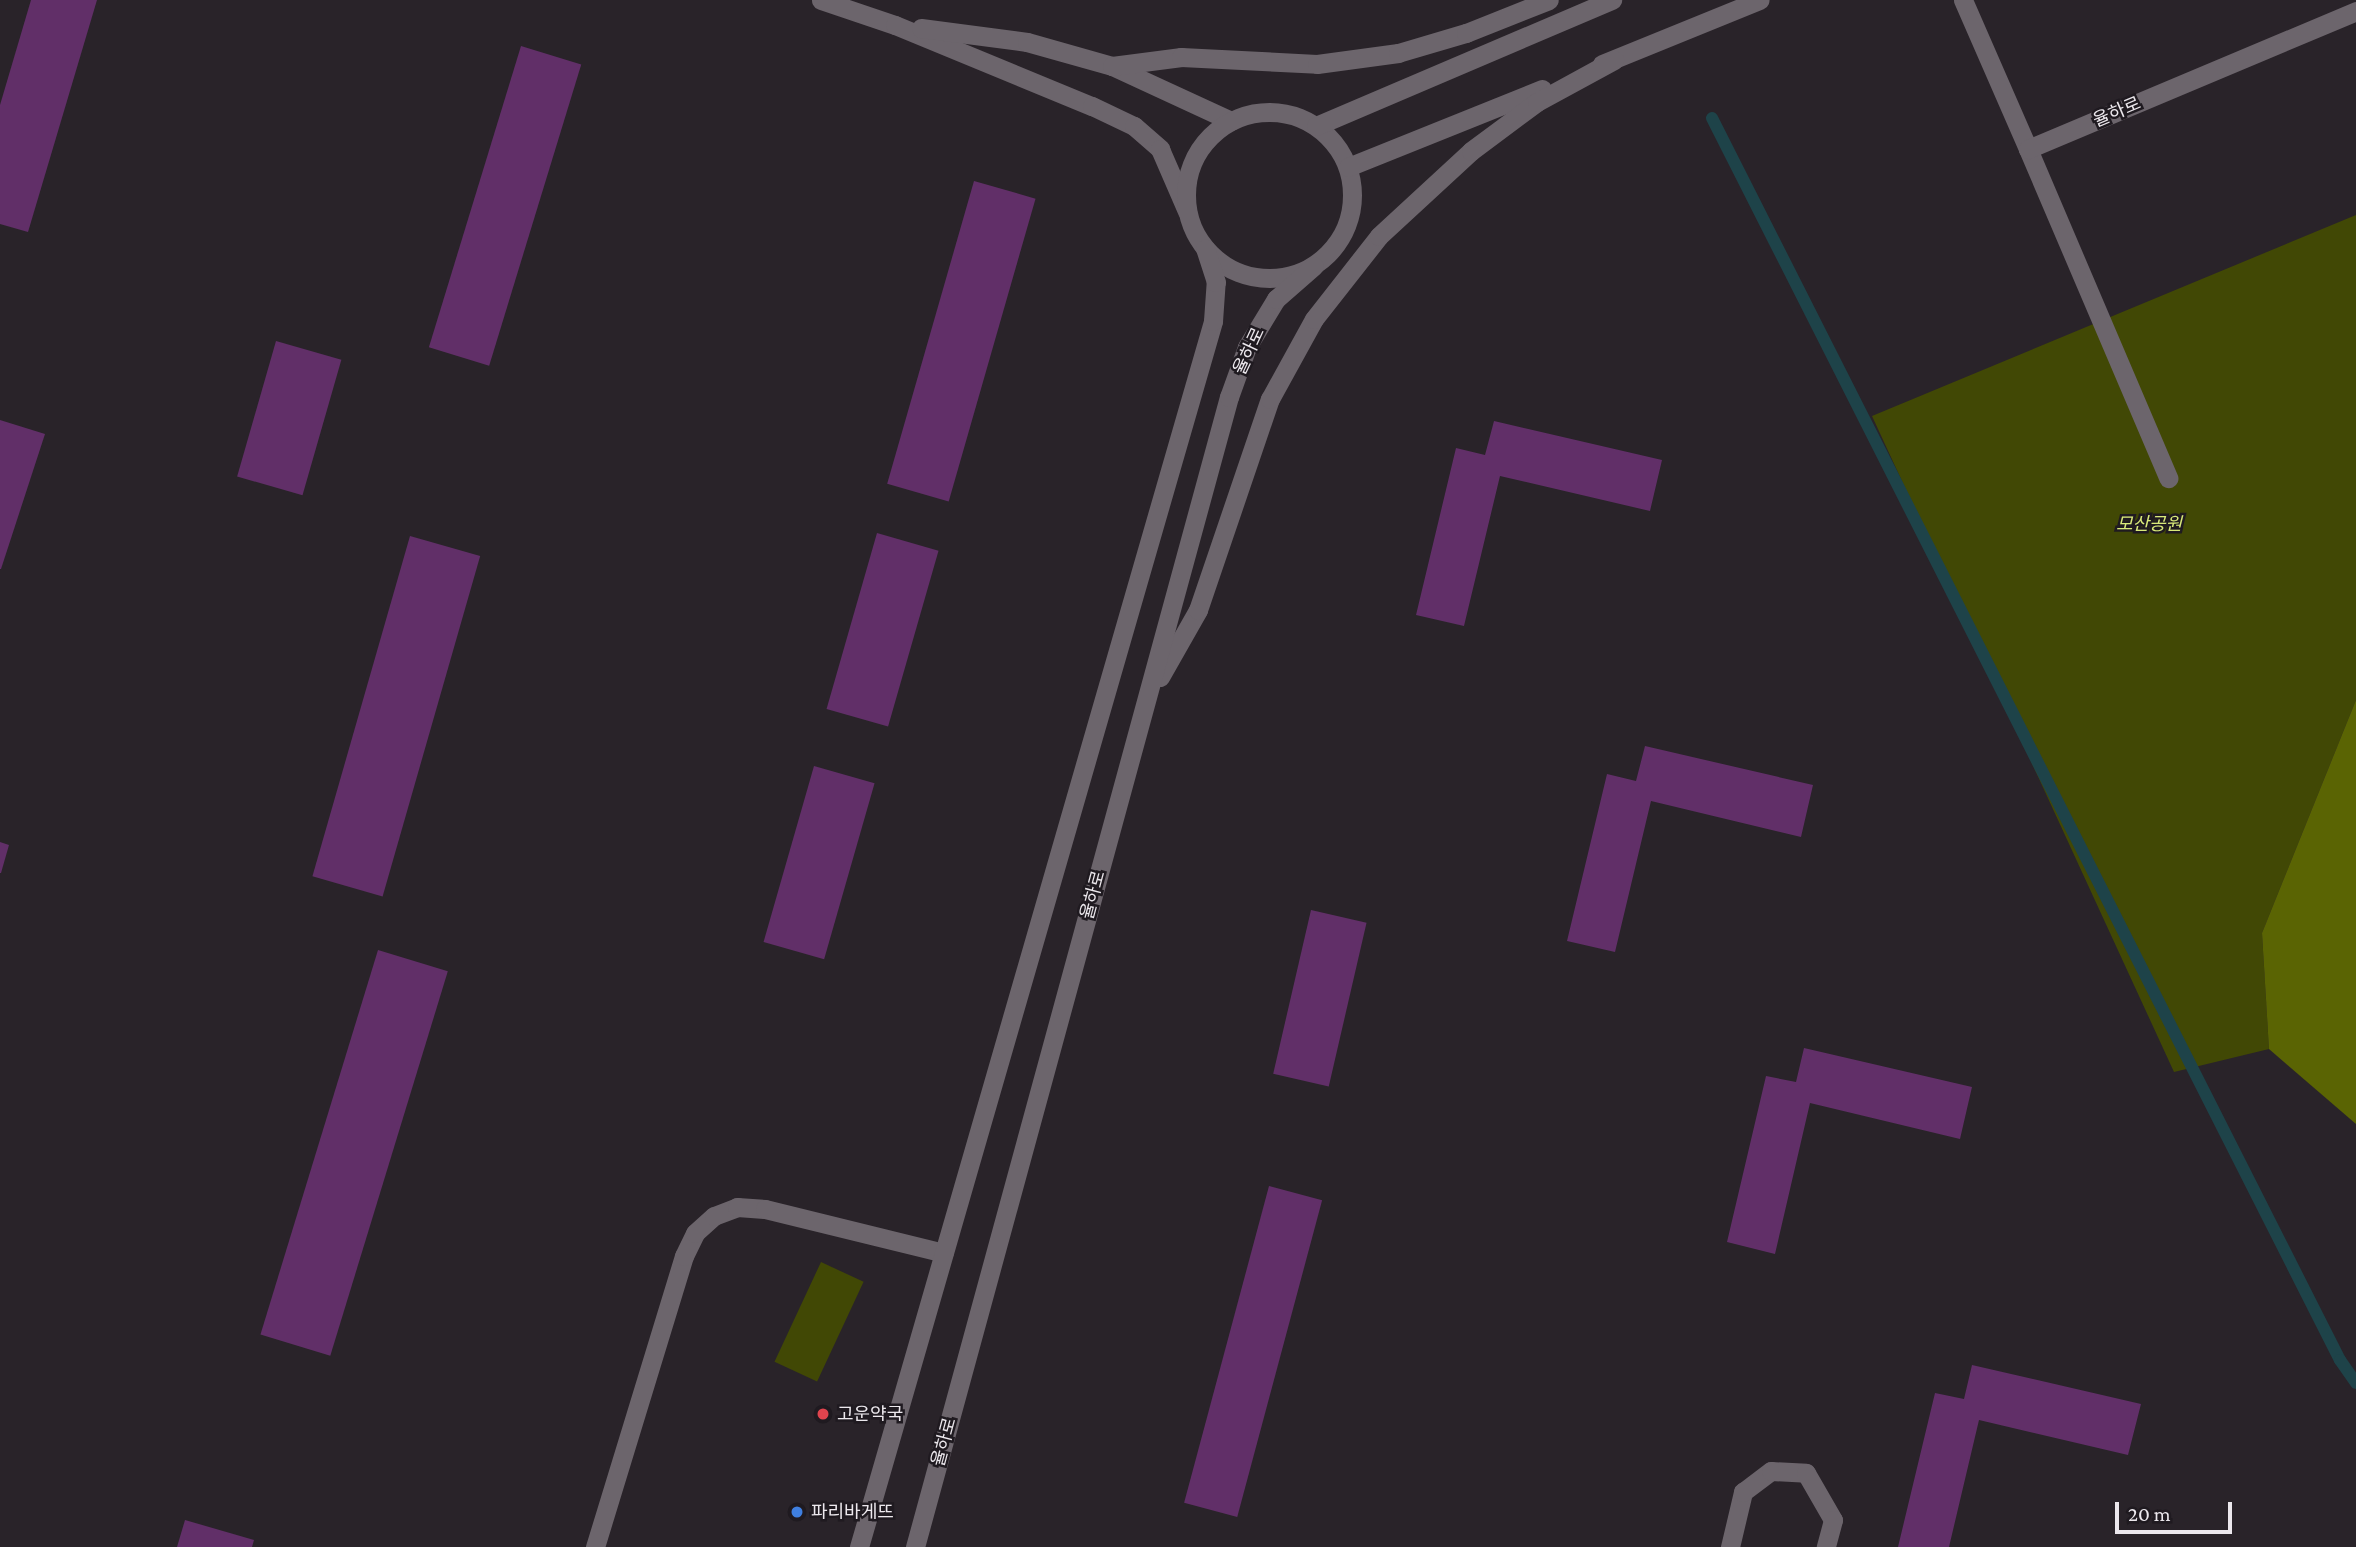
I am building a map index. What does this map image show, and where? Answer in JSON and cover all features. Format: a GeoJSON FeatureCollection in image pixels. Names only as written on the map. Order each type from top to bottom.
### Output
{"type":"FeatureCollection","features":[{"type":"Feature","properties":{"kind":"main road"},"geometry":{"type":"LineString","coordinates":[[821,0],[895,25],[1092,106],[1133,126],[1160,149],[1194,232],[1205,249],[1216,282],[1213,321],[859,1547]]}},
{"type":"Feature","properties":{"kind":"main road"},"geometry":{"type":"LineString","coordinates":[[1112,66],[1181,57],[1317,64],[1398,53],[1466,33],[1549,0]]}},
{"type":"Feature","properties":{"kind":"main road"},"geometry":{"type":"LineString","coordinates":[[1316,126],[1612,0]]}},
{"type":"Feature","properties":{"kind":"main road"},"geometry":{"type":"LineString","coordinates":[[1348,167],[1760,0]]}},
{"type":"Feature","properties":{"kind":"main road"},"geometry":{"type":"LineString","coordinates":[[1963,0],[2168,478]]}},
{"type":"Feature","properties":{"kind":"main road","name":"율하로"},"geometry":{"type":"LineString","coordinates":[[2028,149],[2356,11]]}},
{"type":"Feature","properties":{"kind":"main road"},"geometry":{"type":"LineString","coordinates":[[895,25],[1027,42],[1112,66],[1231,121]]}},
{"type":"Feature","properties":{"kind":"main road"},"geometry":{"type":"LineString","coordinates":[[1145,702],[1198,610],[1270,399],[1314,318],[1379,236],[1471,151],[1537,102],[1614,60]]}},
{"type":"Feature","properties":{"kind":"main road"},"geometry":{"type":"LineString","coordinates":[[1187,211],[1186,185],[1194,159],[1210,137],[1231,121],[1259,112],[1289,114],[1316,126],[1336,144],[1348,167],[1353,193],[1350,220],[1336,246],[1314,266],[1286,277],[1256,278],[1228,268],[1205,249]]}},
{"type":"Feature","properties":{"kind":"main road","name":"율하로"},"geometry":{"type":"LineString","coordinates":[[915,1547],[1229,397],[1247,347],[1276,299],[1314,266]]}},
{"type":"Feature","properties":{"kind":"main road"},"geometry":{"type":"LineString","coordinates":[[596,1547],[684,1256],[695,1233],[714,1216],[737,1207],[765,1209],[944,1253]]}},
{"type":"Feature","properties":{"kind":"main road"},"geometry":{"type":"LineString","coordinates":[[1730,1547],[1743,1492],[1771,1471],[1806,1473],[1833,1521],[1826,1547]]}},
{"type":"Feature","properties":{"kind":"green space","name":"모산공원"},"geometry":{"type":"Polygon","coordinates":[[[2356,215],[2356,700],[2262,933],[2269,1049],[2174,1072],[1872,416],[2356,215]]]}},
{"type":"Feature","properties":{"kind":"green space"},"geometry":{"type":"Polygon","coordinates":[[[2356,700],[2356,1124],[2269,1049],[2262,933],[2356,700]]]}},
{"type":"Feature","properties":{"kind":"green space"},"geometry":{"type":"Polygon","coordinates":[[[821,1262],[864,1282],[817,1382],[775,1362],[821,1262]]]}},
{"type":"Feature","properties":{"kind":"building"},"geometry":{"type":"Polygon","coordinates":[[[31,0],[97,0],[28,232],[0,224],[0,105],[31,0]]]}},
{"type":"Feature","properties":{"kind":"building"},"geometry":{"type":"Polygon","coordinates":[[[521,46],[581,64],[489,366],[429,347],[521,46]]]}},
{"type":"Feature","properties":{"kind":"building"},"geometry":{"type":"Polygon","coordinates":[[[974,181],[1036,199],[949,501],[887,484],[974,181]]]}},
{"type":"Feature","properties":{"kind":"building"},"geometry":{"type":"Polygon","coordinates":[[[276,341],[341,360],[303,495],[237,477],[276,341]]]}},
{"type":"Feature","properties":{"kind":"building"},"geometry":{"type":"Polygon","coordinates":[[[0,420],[45,434],[1,569],[0,569],[0,420]]]}},
{"type":"Feature","properties":{"kind":"building"},"geometry":{"type":"Polygon","coordinates":[[[1494,421],[1662,460],[1650,511],[1500,476],[1464,626],[1416,615],[1456,448],[1485,455],[1494,421]]]}},
{"type":"Feature","properties":{"kind":"building"},"geometry":{"type":"Polygon","coordinates":[[[877,533],[939,551],[888,727],[827,709],[877,533]]]}},
{"type":"Feature","properties":{"kind":"building"},"geometry":{"type":"Polygon","coordinates":[[[410,536],[480,556],[383,896],[312,876],[410,536]]]}},
{"type":"Feature","properties":{"kind":"building"},"geometry":{"type":"Polygon","coordinates":[[[1645,746],[1813,785],[1801,837],[1651,801],[1615,952],[1567,941],[1607,774],[1636,781],[1645,746]]]}},
{"type":"Feature","properties":{"kind":"building"},"geometry":{"type":"Polygon","coordinates":[[[814,766],[875,783],[824,959],[764,942],[814,766]]]}},
{"type":"Feature","properties":{"kind":"building"},"geometry":{"type":"Polygon","coordinates":[[[0,842],[9,845],[1,873],[0,873],[0,842]]]}},
{"type":"Feature","properties":{"kind":"building"},"geometry":{"type":"Polygon","coordinates":[[[1311,910],[1367,923],[1329,1087],[1273,1074],[1311,910]]]}},
{"type":"Feature","properties":{"kind":"building"},"geometry":{"type":"Polygon","coordinates":[[[378,950],[448,971],[330,1356],[260,1334],[378,950]]]}},
{"type":"Feature","properties":{"kind":"building"},"geometry":{"type":"Polygon","coordinates":[[[1804,1048],[1972,1087],[1960,1139],[1810,1103],[1775,1254],[1727,1242],[1766,1076],[1796,1082],[1804,1048]]]}},
{"type":"Feature","properties":{"kind":"building"},"geometry":{"type":"Polygon","coordinates":[[[1269,1186],[1322,1200],[1237,1517],[1184,1503],[1269,1186]]]}},
{"type":"Feature","properties":{"kind":"building"},"geometry":{"type":"Polygon","coordinates":[[[1972,1365],[2141,1404],[2128,1455],[1979,1420],[1949,1547],[1898,1547],[1935,1393],[1964,1399],[1972,1365]]]}},
{"type":"Feature","properties":{"kind":"building"},"geometry":{"type":"Polygon","coordinates":[[[185,1520],[254,1540],[252,1547],[177,1547],[185,1520]]]}},
{"type":"Feature","properties":{"kind":"waterway"},"geometry":{"type":"LineString","coordinates":[[1712,118],[2340,1360],[2356,1383]]}},
{"type":"Feature","properties":{"kind":"place","name":"고운약국"},"geometry":{"type":"Point","coordinates":[823,1414]}},
{"type":"Feature","properties":{"kind":"place","name":"파리바게뜨"},"geometry":{"type":"Point","coordinates":[797,1512]}}]}
